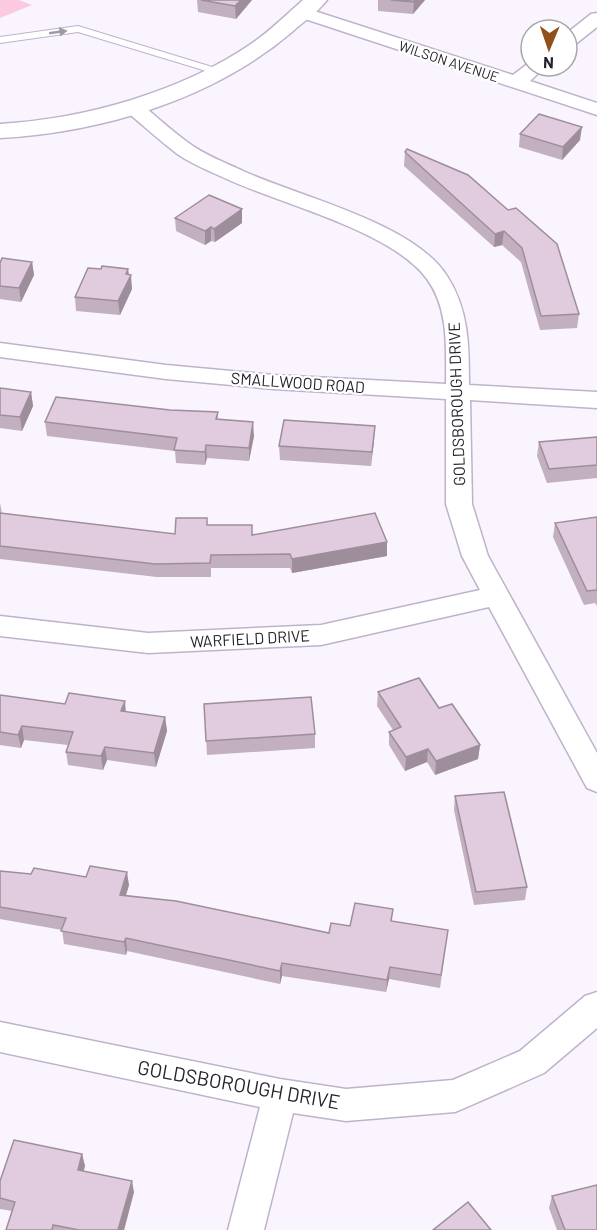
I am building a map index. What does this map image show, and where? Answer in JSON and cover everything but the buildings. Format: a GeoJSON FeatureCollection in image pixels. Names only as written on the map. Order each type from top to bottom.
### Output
{"type":"FeatureCollection","features":[{"type":"Feature","properties":{"kind":"street"},"geometry":{"type":"LineString","coordinates":[[0,132],[33,129],[134,108],[219,72],[260,48],[309,6]]}},
{"type":"Feature","properties":{"kind":"street","name":"WILSON AVENUE"},"geometry":{"type":"LineString","coordinates":[[309,6],[515,83],[597,109]]}},
{"type":"Feature","properties":{"kind":"street"},"geometry":{"type":"LineString","coordinates":[[579,32],[597,18]]}},
{"type":"Feature","properties":{"kind":"street"},"geometry":{"type":"LineString","coordinates":[[515,83],[521,78]]}},
{"type":"Feature","properties":{"kind":"street","name":"GOLDSBOROUGH DRIVE"},"geometry":{"type":"LineString","coordinates":[[134,108],[185,150],[237,177],[385,235],[416,254],[437,277],[452,307],[457,334],[459,504],[475,556],[597,780]]}},
{"type":"Feature","properties":{"kind":"street","name":"SMALLWOOD ROAD"},"geometry":{"type":"LineString","coordinates":[[0,350],[166,372],[274,382],[597,400]]}},
{"type":"Feature","properties":{"kind":"street","name":"WARFIELD DRIVE"},"geometry":{"type":"LineString","coordinates":[[0,626],[148,643],[321,635],[496,596]]}},
{"type":"Feature","properties":{"kind":"street","name":"GOLDSBOROUGH DRIVE"},"geometry":{"type":"LineString","coordinates":[[0,1037],[280,1095],[346,1105],[455,1096],[532,1062],[597,1007]]}},
{"type":"Feature","properties":{"kind":"street"},"geometry":{"type":"LineString","coordinates":[[246,1230],[280,1095]]}},
{"type":"Feature","properties":{"kind":"lane"},"geometry":{"type":"LineString","coordinates":[[0,40],[78,29],[219,72]]}},
{"type":"Feature","properties":{"kind":"shaded area"},"geometry":{"type":"Polygon","coordinates":[[[0,0],[19,0],[32,5],[0,18],[0,0]]]}}]}
